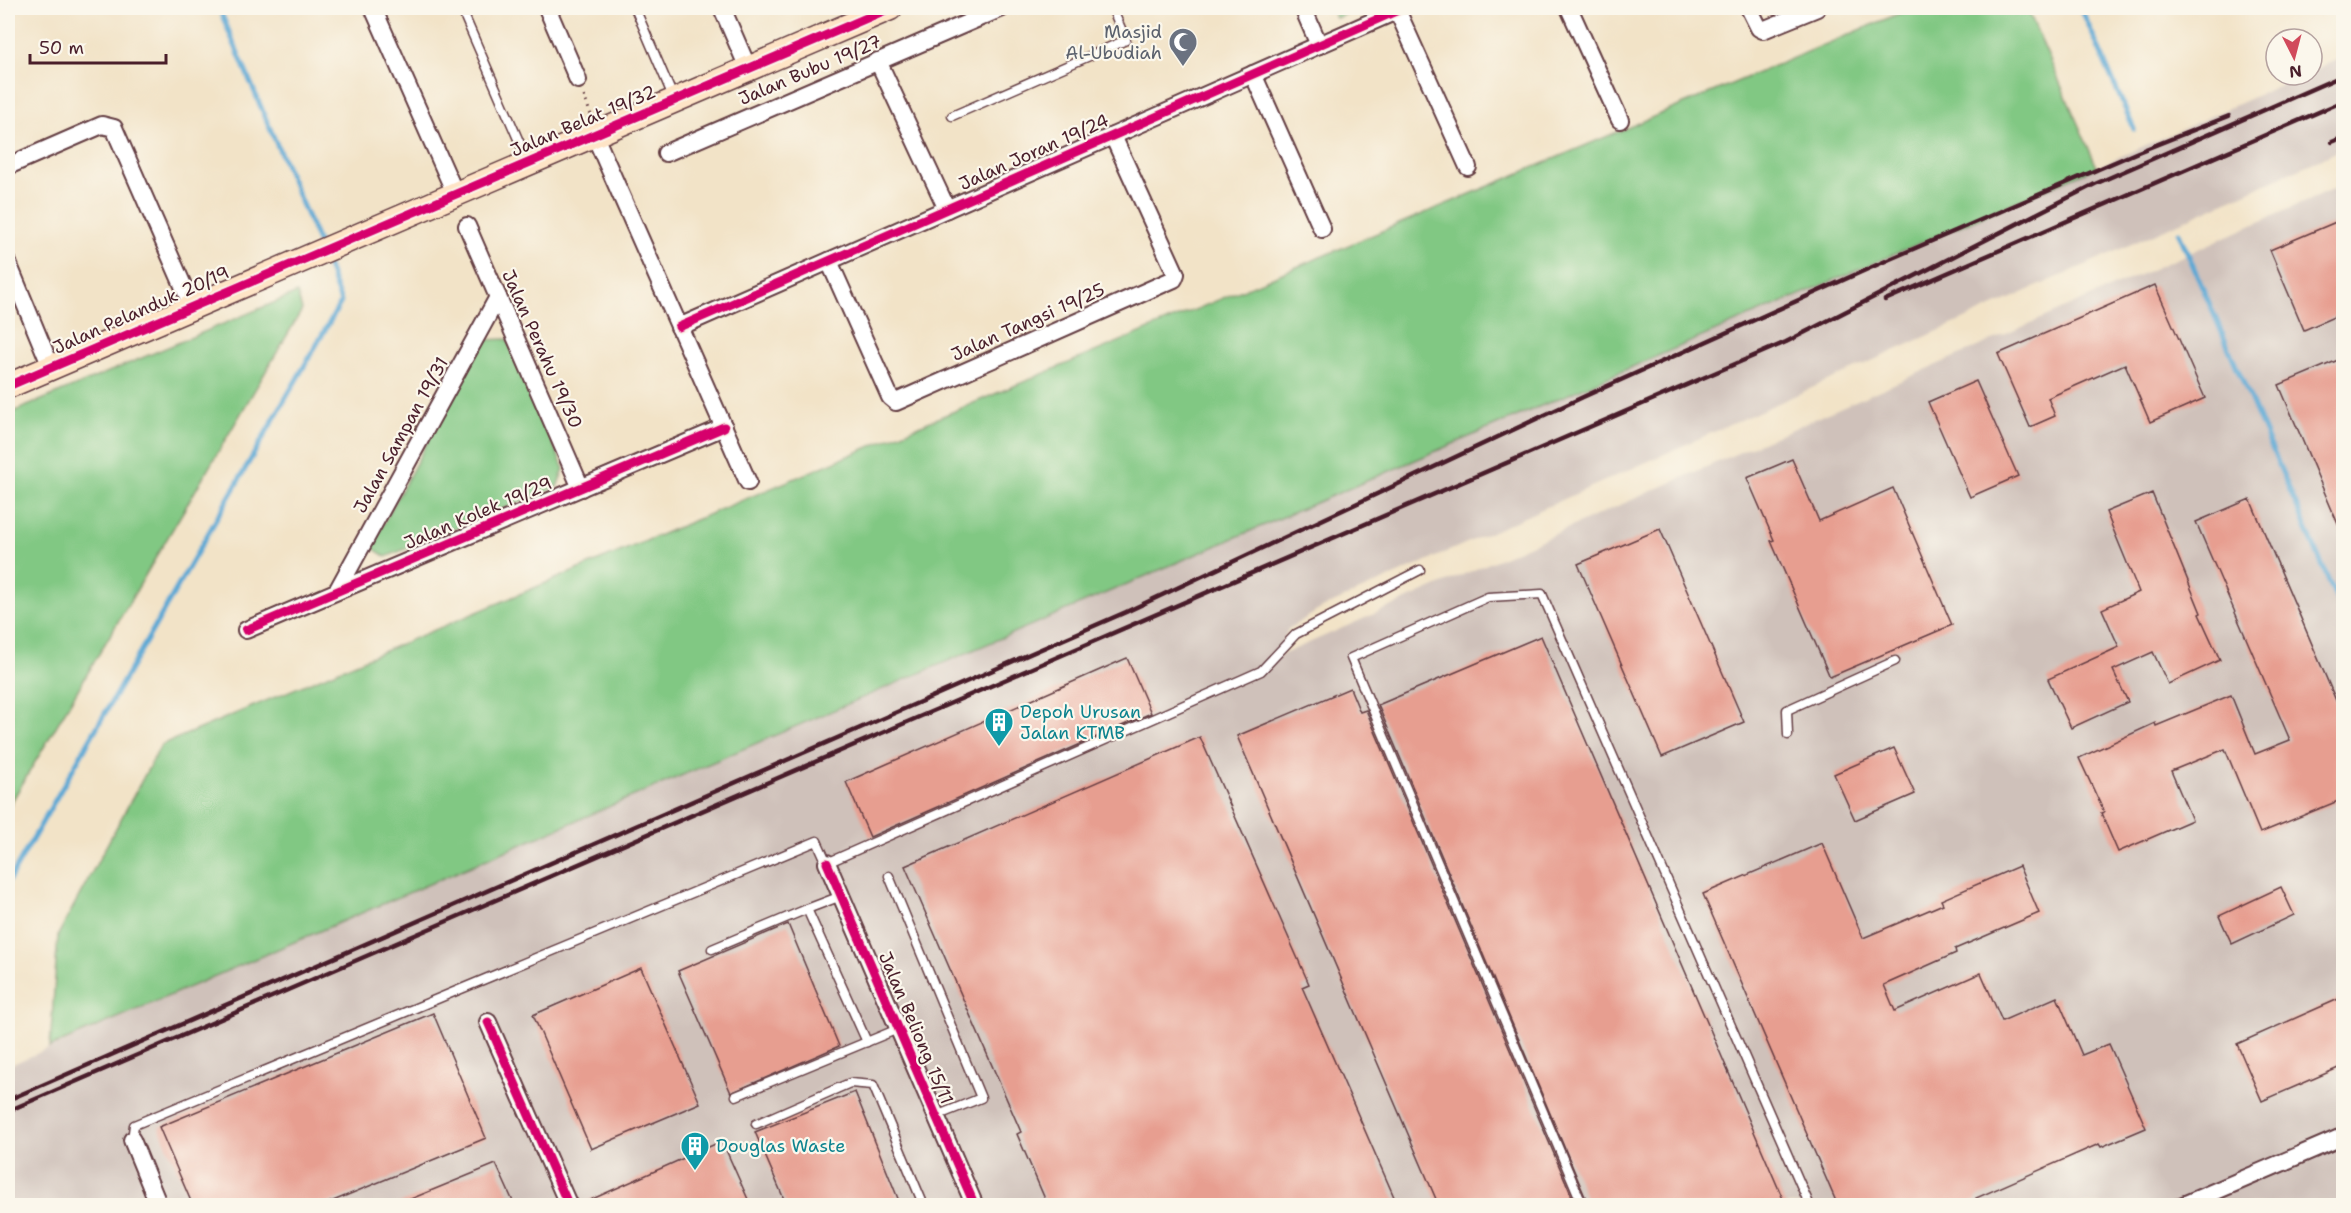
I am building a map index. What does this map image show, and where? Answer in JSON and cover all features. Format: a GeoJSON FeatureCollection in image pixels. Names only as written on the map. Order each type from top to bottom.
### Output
{"type":"FeatureCollection","features":[{"type":"Feature","properties":{"kind":"street"},"geometry":{"type":"LineString","coordinates":[[373,8],[455,193]]}},
{"type":"Feature","properties":{"kind":"street"},"geometry":{"type":"LineString","coordinates":[[547,8],[578,80]]}},
{"type":"Feature","properties":{"kind":"street"},"geometry":{"type":"LineString","coordinates":[[722,8],[748,68]]}},
{"type":"Feature","properties":{"kind":"street","name":"Jalan Belat 19/32"},"geometry":{"type":"LineString","coordinates":[[288,264],[890,8]]}},
{"type":"Feature","properties":{"kind":"street","name":"Jalan Bubu 19/27"},"geometry":{"type":"LineString","coordinates":[[666,153],[1002,8]]}},
{"type":"Feature","properties":{"kind":"street"},"geometry":{"type":"LineString","coordinates":[[1304,8],[1319,45]]}},
{"type":"Feature","properties":{"kind":"street"},"geometry":{"type":"LineString","coordinates":[[1569,8],[1620,120]]}},
{"type":"Feature","properties":{"kind":"street"},"geometry":{"type":"LineString","coordinates":[[1749,8],[1759,28],[1763,30],[1817,8]]}},
{"type":"Feature","properties":{"kind":"street"},"geometry":{"type":"LineString","coordinates":[[1400,9],[1468,167]]}},
{"type":"Feature","properties":{"kind":"street","name":"Jalan Joran 19/24"},"geometry":{"type":"LineString","coordinates":[[680,327],[1400,9]]}},
{"type":"Feature","properties":{"kind":"street"},"geometry":{"type":"LineString","coordinates":[[878,61],[946,209]]}},
{"type":"Feature","properties":{"kind":"street"},"geometry":{"type":"LineString","coordinates":[[1253,74],[1322,229]]}},
{"type":"Feature","properties":{"kind":"street"},"geometry":{"type":"LineString","coordinates":[[8,163],[102,125],[114,128],[192,306]]}},
{"type":"Feature","properties":{"kind":"street"},"geometry":{"type":"LineString","coordinates":[[596,133],[748,482]]}},
{"type":"Feature","properties":{"kind":"street","name":"Jalan Tangsi 19/25"},"geometry":{"type":"LineString","coordinates":[[829,261],[890,398],[896,402],[1174,279],[1176,274],[1113,136]]}},
{"type":"Feature","properties":{"kind":"street","name":"Jalan Perahu 19/30"},"geometry":{"type":"LineString","coordinates":[[467,226],[581,488]]}},
{"type":"Feature","properties":{"kind":"street"},"geometry":{"type":"LineString","coordinates":[[8,263],[51,367]]}},
{"type":"Feature","properties":{"kind":"street","name":"Jalan Pelanduk 20/19"},"geometry":{"type":"LineString","coordinates":[[8,386],[288,264]]}},
{"type":"Feature","properties":{"kind":"street","name":"Jalan Sampan 19/31"},"geometry":{"type":"LineString","coordinates":[[338,591],[498,297]]}},
{"type":"Feature","properties":{"kind":"street","name":"Jalan Kolek 19/29"},"geometry":{"type":"LineString","coordinates":[[246,630],[724,427]]}},
{"type":"Feature","properties":{"kind":"street","name":"Jalan Beliong 15/11"},"geometry":{"type":"LineString","coordinates":[[827,863],[971,1203]]}},
{"type":"Feature","properties":{"kind":"street"},"geometry":{"type":"LineString","coordinates":[[488,1022],[569,1206]]}},
{"type":"Feature","properties":{"kind":"street"},"geometry":{"type":"LineString","coordinates":[[2181,1206],[2343,1136]]}},
{"type":"Feature","properties":{"kind":"street"},"geometry":{"type":"LineString","coordinates":[[132,1140],[159,1206]]}},
{"type":"Feature","properties":{"kind":"lane"},"geometry":{"type":"LineString","coordinates":[[462,8],[528,162]]}},
{"type":"Feature","properties":{"kind":"lane"},"geometry":{"type":"LineString","coordinates":[[634,8],[674,100]]}},
{"type":"Feature","properties":{"kind":"lane"},"geometry":{"type":"LineString","coordinates":[[952,116],[1126,40],[1112,8]]}},
{"type":"Feature","properties":{"kind":"lane"},"geometry":{"type":"LineString","coordinates":[[132,1140],[134,1125],[817,841],[827,863],[1261,671],[1296,634],[1420,570]]}},
{"type":"Feature","properties":{"kind":"lane"},"geometry":{"type":"LineString","coordinates":[[1583,1206],[1351,658],[1488,597],[1542,594],[1810,1206]]}},
{"type":"Feature","properties":{"kind":"lane"},"geometry":{"type":"LineString","coordinates":[[1788,735],[1787,710],[1895,661]]}},
{"type":"Feature","properties":{"kind":"lane"},"geometry":{"type":"LineString","coordinates":[[889,876],[981,1098],[936,1116]]}},
{"type":"Feature","properties":{"kind":"lane"},"geometry":{"type":"LineString","coordinates":[[712,949],[841,896]]}},
{"type":"Feature","properties":{"kind":"lane"},"geometry":{"type":"LineString","coordinates":[[807,909],[867,1042]]}},
{"type":"Feature","properties":{"kind":"lane"},"geometry":{"type":"LineString","coordinates":[[736,1096],[898,1029]]}},
{"type":"Feature","properties":{"kind":"lane"},"geometry":{"type":"LineString","coordinates":[[756,1124],[850,1083],[873,1085],[924,1206]]}},
{"type":"Feature","properties":{"kind":"path"},"geometry":{"type":"LineString","coordinates":[[578,80],[596,133]]}},
{"type":"Feature","properties":{"kind":"shaded area"},"geometry":{"type":"Polygon","coordinates":[[[2343,57],[2343,149],[1322,608],[1288,629],[1277,657],[2343,185],[2343,1205],[8,1205],[8,1066],[2097,167],[2276,87],[2324,87],[2324,66],[2343,57]]]}},
{"type":"Feature","properties":{"kind":"green space"},"geometry":{"type":"Polygon","coordinates":[[[1331,8],[1360,8],[1336,18],[1331,8]]]}},
{"type":"Feature","properties":{"kind":"green space"},"geometry":{"type":"Polygon","coordinates":[[[1912,8],[2027,8],[2097,167],[50,1047],[58,935],[161,745],[1912,8]]]}},
{"type":"Feature","properties":{"kind":"green space"},"geometry":{"type":"Polygon","coordinates":[[[297,293],[302,310],[8,808],[8,414],[297,293]]]}},
{"type":"Feature","properties":{"kind":"green space"},"geometry":{"type":"Polygon","coordinates":[[[507,339],[564,469],[557,487],[386,557],[371,547],[482,340],[507,339]]]}},
{"type":"Feature","properties":{"kind":"building"},"geometry":{"type":"Polygon","coordinates":[[[2343,219],[2343,313],[2304,330],[2270,250],[2343,219]]]}},
{"type":"Feature","properties":{"kind":"building"},"geometry":{"type":"Polygon","coordinates":[[[2155,285],[2205,398],[2150,422],[2125,364],[2048,398],[2055,416],[2030,427],[1998,354],[2155,285]]]}},
{"type":"Feature","properties":{"kind":"building"},"geometry":{"type":"Polygon","coordinates":[[[2343,358],[2343,536],[2279,385],[2343,358]]]}},
{"type":"Feature","properties":{"kind":"building"},"geometry":{"type":"Polygon","coordinates":[[[1976,381],[2018,476],[1970,497],[1928,402],[1976,381]]]}},
{"type":"Feature","properties":{"kind":"building"},"geometry":{"type":"Polygon","coordinates":[[[1792,459],[1819,521],[1893,488],[1952,625],[1830,677],[1771,541],[1774,540],[1747,478],[1792,459]]]}},
{"type":"Feature","properties":{"kind":"building"},"geometry":{"type":"Polygon","coordinates":[[[2152,493],[2201,613],[2199,614],[2220,660],[2168,684],[2153,652],[2113,670],[2128,702],[2071,728],[2048,679],[2119,647],[2102,609],[2139,592],[2106,512],[2152,493]]]}},
{"type":"Feature","properties":{"kind":"building"},"geometry":{"type":"Polygon","coordinates":[[[2250,499],[2343,717],[2343,799],[2260,833],[2225,749],[2171,771],[2192,820],[2118,852],[2101,813],[2104,812],[2079,758],[2155,723],[2156,726],[2231,695],[2255,754],[2290,740],[2196,522],[2250,499]]]}},
{"type":"Feature","properties":{"kind":"building"},"geometry":{"type":"Polygon","coordinates":[[[1660,529],[1744,722],[1662,757],[1578,564],[1660,529]]]}},
{"type":"Feature","properties":{"kind":"building"},"geometry":{"type":"Polygon","coordinates":[[[1541,636],[1786,1206],[1589,1206],[1378,705],[1541,636]]]}},
{"type":"Feature","properties":{"kind":"building","name":"Depoh Urusan Jalan KTMB"},"geometry":{"type":"Polygon","coordinates":[[[1127,658],[1151,713],[870,837],[846,782],[1127,658]]]}},
{"type":"Feature","properties":{"kind":"building"},"geometry":{"type":"Polygon","coordinates":[[[1350,688],[1360,712],[1366,710],[1576,1206],[1439,1206],[1237,736],[1350,688]]]}},
{"type":"Feature","properties":{"kind":"building"},"geometry":{"type":"Polygon","coordinates":[[[1200,737],[1309,984],[1302,987],[1398,1206],[1048,1206],[1017,1134],[1021,1132],[905,866],[1200,737]]]}},
{"type":"Feature","properties":{"kind":"building"},"geometry":{"type":"Polygon","coordinates":[[[1894,748],[1915,794],[1855,820],[1834,774],[1894,748]]]}},
{"type":"Feature","properties":{"kind":"building"},"geometry":{"type":"Polygon","coordinates":[[[1822,843],[1863,938],[1943,904],[1941,900],[2019,866],[2039,913],[1955,949],[1956,953],[1884,985],[1895,1011],[1981,973],[2002,1021],[2057,997],[2082,1055],[2109,1044],[2146,1128],[2101,1147],[2099,1144],[1976,1198],[1977,1200],[1964,1206],[1838,1206],[1703,894],[1822,843]]]}},
{"type":"Feature","properties":{"kind":"building"},"geometry":{"type":"Polygon","coordinates":[[[2281,887],[2294,915],[2232,944],[2219,916],[2281,887]]]}},
{"type":"Feature","properties":{"kind":"building"},"geometry":{"type":"Polygon","coordinates":[[[788,924],[839,1046],[731,1093],[678,971],[788,924]]]}},
{"type":"Feature","properties":{"kind":"building"},"geometry":{"type":"Polygon","coordinates":[[[641,968],[700,1103],[591,1149],[533,1015],[641,968]]]}},
{"type":"Feature","properties":{"kind":"building"},"geometry":{"type":"Polygon","coordinates":[[[2343,997],[2343,1066],[2262,1101],[2237,1044],[2343,997]]]}},
{"type":"Feature","properties":{"kind":"building"},"geometry":{"type":"Polygon","coordinates":[[[433,1013],[486,1138],[321,1206],[193,1206],[159,1127],[433,1013]]]}},
{"type":"Feature","properties":{"kind":"building"},"geometry":{"type":"Polygon","coordinates":[[[855,1092],[901,1206],[787,1206],[755,1132],[855,1092]]]}},
{"type":"Feature","properties":{"kind":"building","name":"Douglas Waste"},"geometry":{"type":"Polygon","coordinates":[[[722,1141],[751,1206],[579,1206],[579,1205],[722,1141]]]}},
{"type":"Feature","properties":{"kind":"building"},"geometry":{"type":"Polygon","coordinates":[[[496,1164],[515,1206],[396,1206],[396,1205],[496,1164]]]}},
{"type":"Feature","properties":{"kind":"waterway"},"geometry":{"type":"LineString","coordinates":[[219,8],[319,244]]}},
{"type":"Feature","properties":{"kind":"waterway"},"geometry":{"type":"LineString","coordinates":[[2081,8],[2134,129]]}},
{"type":"Feature","properties":{"kind":"waterway"},"geometry":{"type":"LineString","coordinates":[[2179,233],[2344,616]]}},
{"type":"Feature","properties":{"kind":"waterway"},"geometry":{"type":"LineString","coordinates":[[8,882],[341,302],[324,256]]}},
{"type":"Feature","properties":{"kind":"railway"},"geometry":{"type":"LineString","coordinates":[[8,1111],[1786,342],[2095,184],[2344,75]]}},
{"type":"Feature","properties":{"kind":"railway"},"geometry":{"type":"LineString","coordinates":[[1885,300],[2344,101]]}},
{"type":"Feature","properties":{"kind":"railway"},"geometry":{"type":"LineString","coordinates":[[8,1100],[1126,612],[1583,397],[1890,259],[2138,152],[2229,116]]}},
{"type":"Feature","properties":{"kind":"railway"},"geometry":{"type":"LineString","coordinates":[[2332,142],[2344,137]]}},
{"type":"Feature","properties":{"kind":"cycle path"},"geometry":{"type":"LineString","coordinates":[[8,386],[890,8]]}},
{"type":"Feature","properties":{"kind":"cycle path"},"geometry":{"type":"LineString","coordinates":[[679,327],[1403,8]]}},
{"type":"Feature","properties":{"kind":"cycle path"},"geometry":{"type":"LineString","coordinates":[[246,630],[724,427]]}},
{"type":"Feature","properties":{"kind":"cycle path"},"geometry":{"type":"LineString","coordinates":[[827,863],[975,1206]]}},
{"type":"Feature","properties":{"kind":"cycle path"},"geometry":{"type":"LineString","coordinates":[[488,1022],[569,1206]]}},
{"type":"Feature","properties":{"kind":"place","name":"Masjid Al-Ubudiah"},"geometry":{"type":"Point","coordinates":[1183,68]}},
{"type":"Feature","properties":{"kind":"place","name":"Depoh Urusan Jalan KTMB"},"geometry":{"type":"Point","coordinates":[999,748]}},
{"type":"Feature","properties":{"kind":"place","name":"Douglas Waste"},"geometry":{"type":"Point","coordinates":[695,1172]}}]}
